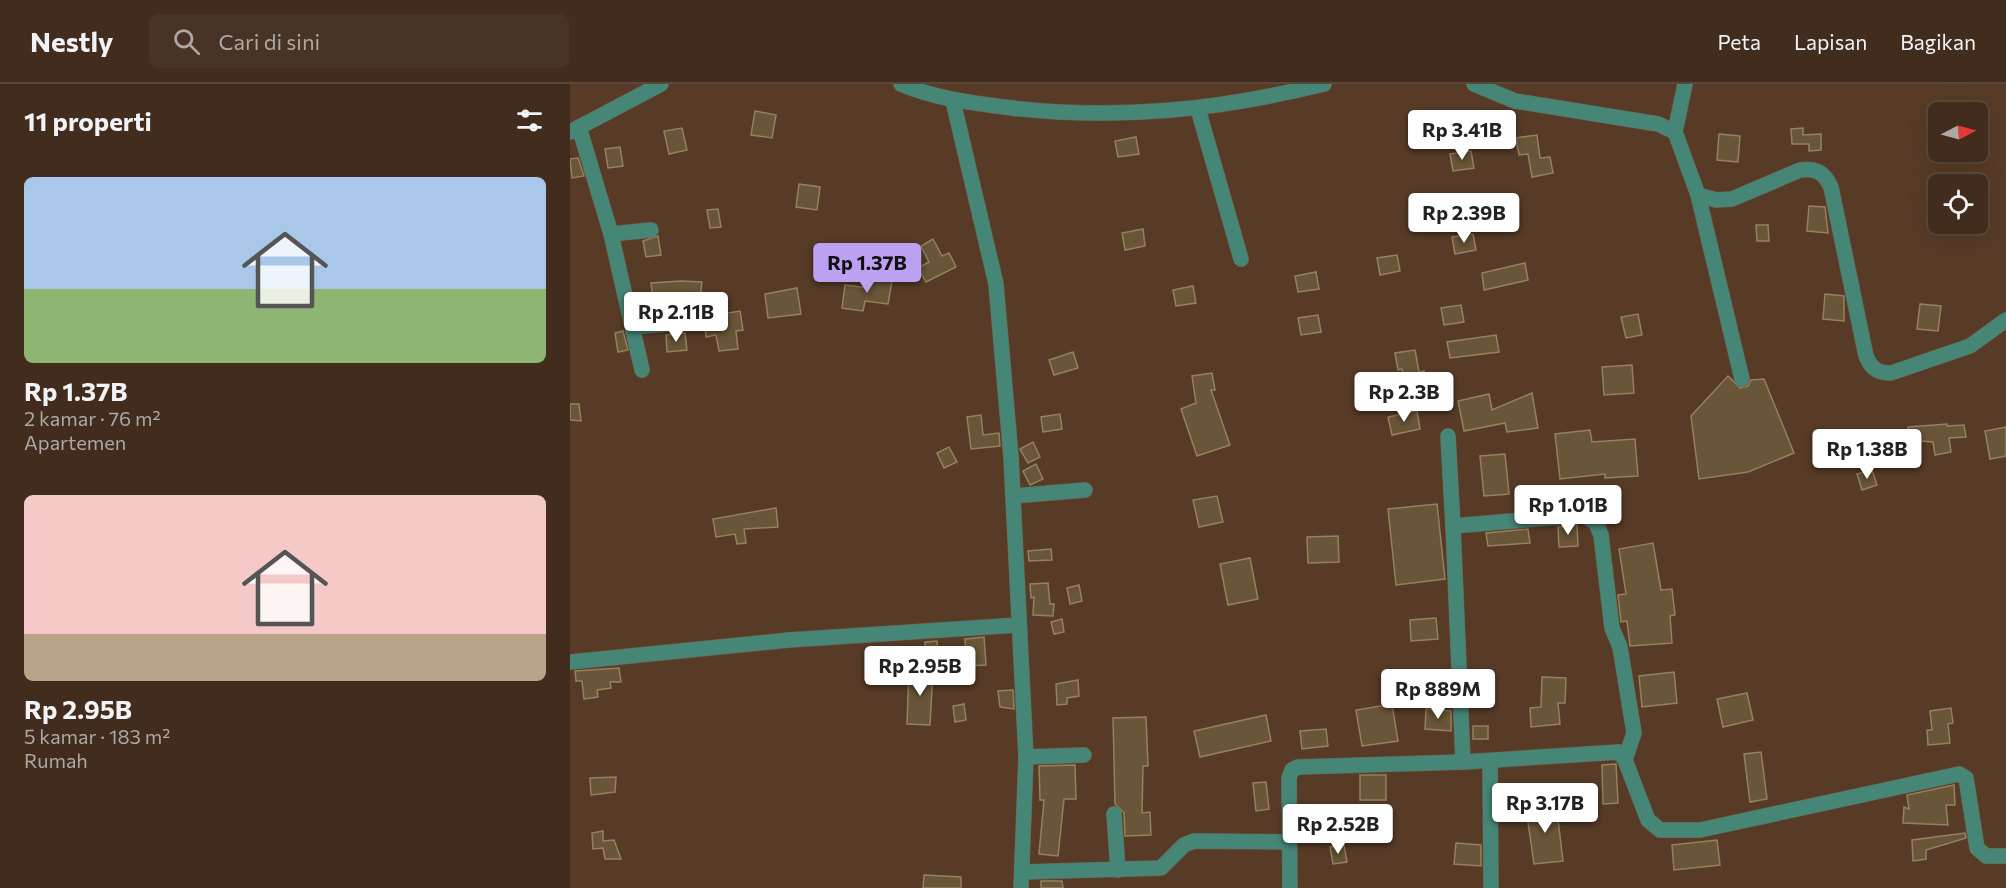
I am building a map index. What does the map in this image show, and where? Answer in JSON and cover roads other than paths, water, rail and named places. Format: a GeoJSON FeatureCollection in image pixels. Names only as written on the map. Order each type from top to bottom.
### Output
{"type":"FeatureCollection","features":[{"type":"Feature","properties":{"kind":"street"},"geometry":{"type":"LineString","coordinates":[[642,370],[611,234],[574,130],[660,84]]}},
{"type":"Feature","properties":{"kind":"street"},"geometry":{"type":"LineString","coordinates":[[901,84],[953,101],[1057,113],[1109,115],[1198,110],[1324,84]]}},
{"type":"Feature","properties":{"kind":"street"},"geometry":{"type":"LineString","coordinates":[[1474,84],[1515,101],[1658,124],[1675,132]]}},
{"type":"Feature","properties":{"kind":"street"},"geometry":{"type":"LineString","coordinates":[[1685,84],[1675,132],[1698,195],[1742,380]]}},
{"type":"Feature","properties":{"kind":"street"},"geometry":{"type":"LineString","coordinates":[[953,101],[996,284],[1013,496],[1026,757],[1021,888]]}},
{"type":"Feature","properties":{"kind":"street"},"geometry":{"type":"LineString","coordinates":[[1198,110],[1240,259]]}},
{"type":"Feature","properties":{"kind":"street"},"geometry":{"type":"LineString","coordinates":[[1698,195],[1724,201],[1750,193],[1800,170],[1810,169],[1824,174],[1831,187],[1866,356],[1874,369],[1881,373],[1891,373],[1970,346],[2006,320]]}},
{"type":"Feature","properties":{"kind":"street"},"geometry":{"type":"LineString","coordinates":[[611,234],[651,230]]}},
{"type":"Feature","properties":{"kind":"street"},"geometry":{"type":"LineString","coordinates":[[633,327],[690,322]]}},
{"type":"Feature","properties":{"kind":"street"},"geometry":{"type":"LineString","coordinates":[[1448,436],[1463,762]]}},
{"type":"Feature","properties":{"kind":"street"},"geometry":{"type":"LineString","coordinates":[[1013,496],[1085,490]]}},
{"type":"Feature","properties":{"kind":"street"},"geometry":{"type":"LineString","coordinates":[[1453,526],[1584,515],[1596,523],[1601,535],[1612,628],[1620,647],[1634,733],[1625,760]]}},
{"type":"Feature","properties":{"kind":"street"},"geometry":{"type":"LineString","coordinates":[[570,662],[789,640],[1019,625]]}},
{"type":"Feature","properties":{"kind":"street"},"geometry":{"type":"LineString","coordinates":[[1290,888],[1289,778],[1292,770],[1298,767],[1463,762],[1619,752],[1625,760],[1648,820],[1660,830],[1700,830],[1959,774],[1966,778],[1977,848],[1986,856],[2006,856]]}},
{"type":"Feature","properties":{"kind":"street"},"geometry":{"type":"LineString","coordinates":[[1026,757],[1084,755]]}},
{"type":"Feature","properties":{"kind":"street"},"geometry":{"type":"LineString","coordinates":[[1490,760],[1491,888]]}},
{"type":"Feature","properties":{"kind":"street"},"geometry":{"type":"LineString","coordinates":[[1114,814],[1118,870]]}},
{"type":"Feature","properties":{"kind":"street"},"geometry":{"type":"LineString","coordinates":[[1022,872],[1161,868],[1184,845],[1194,841],[1290,842]]}}]}
